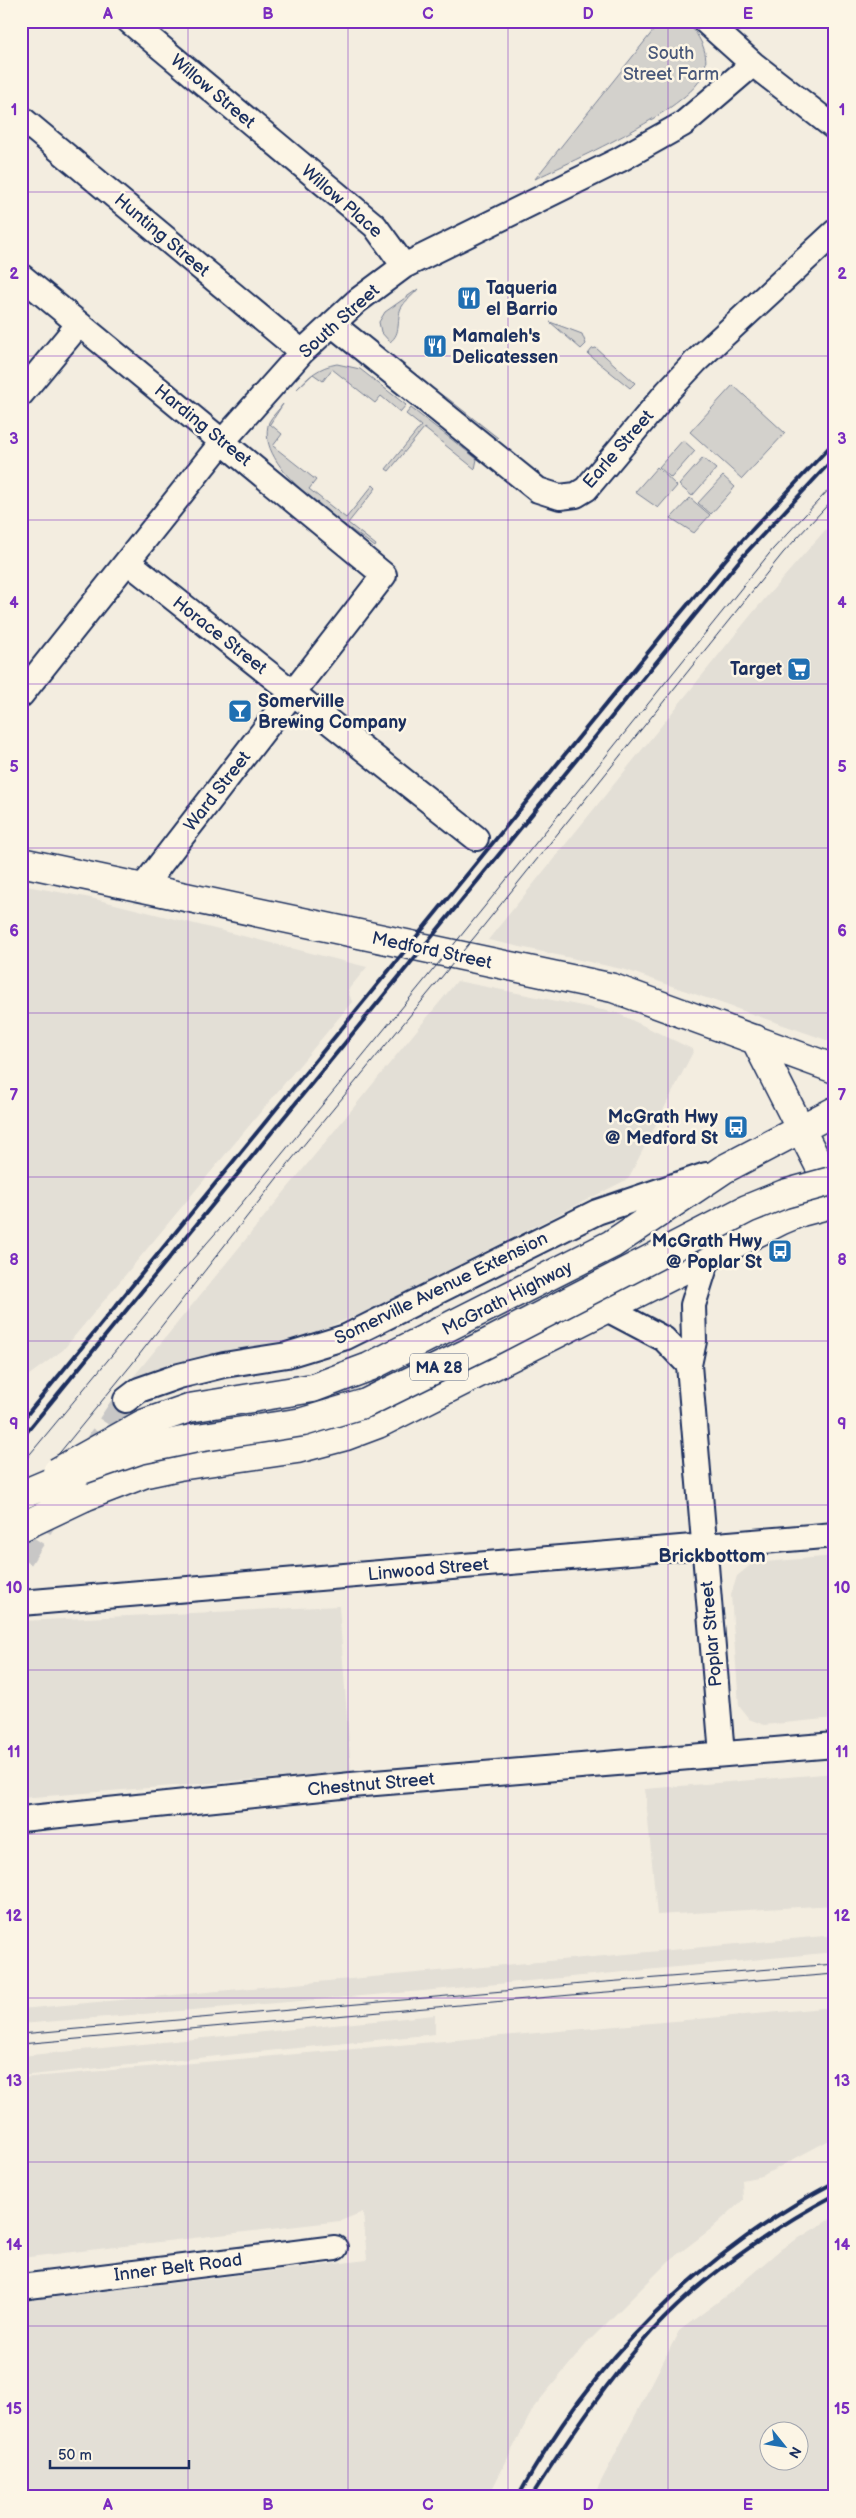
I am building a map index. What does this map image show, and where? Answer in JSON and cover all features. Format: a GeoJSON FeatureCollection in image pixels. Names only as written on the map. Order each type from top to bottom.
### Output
{"type":"FeatureCollection","features":[{"type":"Feature","properties":{"kind":"main road","name":"Medford Street"},"geometry":{"type":"LineString","coordinates":[[21,862],[613,988],[835,1069]]}},
{"type":"Feature","properties":{"kind":"main road"},"geometry":{"type":"LineString","coordinates":[[755,1039],[828,1183],[835,1191]]}},
{"type":"Feature","properties":{"kind":"main road","name":"McGrath Highway"},"geometry":{"type":"LineString","coordinates":[[21,1494],[136,1427],[162,1415],[190,1408],[313,1388],[369,1367],[612,1244],[724,1168],[835,1111]]}},
{"type":"Feature","properties":{"kind":"main road","name":"McGrath Highway"},"geometry":{"type":"LineString","coordinates":[[21,1494],[86,1468],[144,1449],[288,1425],[353,1408],[486,1344],[752,1206],[784,1194],[835,1180]]}},
{"type":"Feature","properties":{"kind":"main road","name":"MA 28"},"geometry":{"type":"LineString","coordinates":[[21,1527],[131,1477],[154,1471],[313,1446],[394,1418],[793,1214],[835,1203]]}},
{"type":"Feature","properties":{"kind":"street","name":"Willow Street"},"geometry":{"type":"LineString","coordinates":[[129,21],[296,161]]}},
{"type":"Feature","properties":{"kind":"street"},"geometry":{"type":"LineString","coordinates":[[706,21],[753,64],[835,128]]}},
{"type":"Feature","properties":{"kind":"street","name":"South Street"},"geometry":{"type":"LineString","coordinates":[[21,695],[223,441],[302,352],[357,301],[404,266],[652,143],[698,113],[753,64]]}},
{"type":"Feature","properties":{"kind":"street","name":"Hunting Street"},"geometry":{"type":"LineString","coordinates":[[21,118],[302,352]]}},
{"type":"Feature","properties":{"kind":"street","name":"Willow Place"},"geometry":{"type":"LineString","coordinates":[[296,161],[376,226],[404,266]]}},
{"type":"Feature","properties":{"kind":"street","name":"Earle Street"},"geometry":{"type":"LineString","coordinates":[[332,324],[538,490],[552,496],[568,497],[589,486],[667,392],[696,361],[835,232]]}},
{"type":"Feature","properties":{"kind":"street","name":"Harding Street"},"geometry":{"type":"LineString","coordinates":[[21,276],[384,575]]}},
{"type":"Feature","properties":{"kind":"street"},"geometry":{"type":"LineString","coordinates":[[21,394],[80,324]]}},
{"type":"Feature","properties":{"kind":"street","name":"Horace Street"},"geometry":{"type":"LineString","coordinates":[[128,562],[476,838]]}},
{"type":"Feature","properties":{"kind":"street","name":"Ward Street"},"geometry":{"type":"LineString","coordinates":[[142,888],[384,575]]}},
{"type":"Feature","properties":{"kind":"street","name":"Somerville Avenue Extension"},"geometry":{"type":"LineString","coordinates":[[126,1400],[140,1390],[179,1376],[224,1365],[287,1355],[346,1338],[597,1212],[724,1168]]}},
{"type":"Feature","properties":{"kind":"street","name":"Poplar Street"},"geometry":{"type":"LineString","coordinates":[[708,1257],[694,1305],[694,1341],[689,1365],[722,1754]]}},
{"type":"Feature","properties":{"kind":"street"},"geometry":{"type":"LineString","coordinates":[[607,1309],[664,1339],[689,1365]]}},
{"type":"Feature","properties":{"kind":"street","name":"Linwood Street"},"geometry":{"type":"LineString","coordinates":[[21,1603],[835,1535]]}},
{"type":"Feature","properties":{"kind":"street","name":"Chestnut Street"},"geometry":{"type":"LineString","coordinates":[[21,1819],[351,1786],[835,1745]]}},
{"type":"Feature","properties":{"kind":"street","name":"Inner Belt Road"},"geometry":{"type":"LineString","coordinates":[[21,2287],[334,2248]]}},
{"type":"Feature","properties":{"kind":"shaded area"},"geometry":{"type":"Polygon","coordinates":[[[835,519],[835,1043],[626,970],[488,940],[755,610],[835,519]]]}},
{"type":"Feature","properties":{"kind":"shaded area"},"geometry":{"type":"Polygon","coordinates":[[[21,885],[91,898],[367,967],[348,990],[352,1002],[63,1350],[21,1381],[21,885]]]}},
{"type":"Feature","properties":{"kind":"shaded area"},"geometry":{"type":"Polygon","coordinates":[[[457,981],[617,1013],[694,1050],[628,1179],[368,1311],[293,1341],[192,1358],[164,1366],[125,1387],[457,981]]]}},
{"type":"Feature","properties":{"kind":"shaded area"},"geometry":{"type":"Polygon","coordinates":[[[835,1556],[835,1718],[764,1725],[749,1719],[739,1706],[731,1595],[737,1576],[753,1563],[835,1556]]]}},
{"type":"Feature","properties":{"kind":"shaded area"},"geometry":{"type":"Polygon","coordinates":[[[339,1606],[351,1772],[21,1798],[21,1621],[339,1606]]]}},
{"type":"Feature","properties":{"kind":"shaded area"},"geometry":{"type":"Polygon","coordinates":[[[835,1773],[835,1905],[657,1915],[645,1789],[835,1773]]]}},
{"type":"Feature","properties":{"kind":"shaded area"},"geometry":{"type":"Polygon","coordinates":[[[835,1935],[835,1952],[423,1991],[21,2024],[21,2009],[835,1935]]]}},
{"type":"Feature","properties":{"kind":"shaded area"},"geometry":{"type":"Polygon","coordinates":[[[835,2007],[835,2137],[762,2176],[742,2180],[743,2200],[711,2229],[670,2260],[587,2343],[534,2407],[488,2497],[21,2497],[21,2301],[367,2260],[363,2212],[340,2221],[21,2258],[21,2078],[835,2007]]]}},
{"type":"Feature","properties":{"kind":"shaded area"},"geometry":{"type":"Polygon","coordinates":[[[435,2015],[435,2034],[21,2076],[21,2056],[435,2015]]]}},
{"type":"Feature","properties":{"kind":"shaded area"},"geometry":{"type":"Polygon","coordinates":[[[835,2216],[835,2497],[593,2497],[679,2331],[731,2292],[781,2249],[835,2216]]]}},
{"type":"Feature","properties":{"kind":"green space","name":"South Street Farm"},"geometry":{"type":"Polygon","coordinates":[[[661,21],[687,21],[699,37],[704,49],[706,62],[705,69],[697,84],[681,100],[631,132],[535,179],[661,21]]]}},
{"type":"Feature","properties":{"kind":"green space"},"geometry":{"type":"Polygon","coordinates":[[[418,289],[401,308],[396,335],[390,342],[381,332],[379,322],[385,312],[418,289]]]}},
{"type":"Feature","properties":{"kind":"green space"},"geometry":{"type":"Polygon","coordinates":[[[550,322],[582,334],[586,344],[581,349],[550,322]]]}},
{"type":"Feature","properties":{"kind":"green space"},"geometry":{"type":"Polygon","coordinates":[[[596,348],[635,383],[630,388],[588,354],[592,349],[596,348]]]}},
{"type":"Feature","properties":{"kind":"green space"},"geometry":{"type":"Polygon","coordinates":[[[337,364],[360,369],[406,405],[400,412],[381,396],[375,403],[332,369],[323,381],[313,374],[325,367],[337,364]]]}},
{"type":"Feature","properties":{"kind":"green space"},"geometry":{"type":"Polygon","coordinates":[[[733,385],[785,433],[742,479],[690,432],[733,385]]]}},
{"type":"Feature","properties":{"kind":"green space"},"geometry":{"type":"Polygon","coordinates":[[[446,397],[498,438],[494,441],[443,400],[446,397]]]}},
{"type":"Feature","properties":{"kind":"green space"},"geometry":{"type":"Polygon","coordinates":[[[283,404],[270,424],[282,434],[273,446],[316,480],[309,489],[346,518],[373,485],[376,488],[348,523],[376,545],[375,547],[305,493],[288,476],[275,458],[268,440],[269,422],[283,404]]]}},
{"type":"Feature","properties":{"kind":"green space"},"geometry":{"type":"Polygon","coordinates":[[[411,408],[477,459],[475,469],[424,428],[389,471],[386,469],[421,426],[406,414],[411,408]]]}},
{"type":"Feature","properties":{"kind":"green space"},"geometry":{"type":"Polygon","coordinates":[[[683,440],[695,451],[671,478],[659,467],[683,440]]]}},
{"type":"Feature","properties":{"kind":"green space"},"geometry":{"type":"Polygon","coordinates":[[[703,458],[716,469],[692,496],[679,485],[703,458]]]}},
{"type":"Feature","properties":{"kind":"green space"},"geometry":{"type":"Polygon","coordinates":[[[657,467],[677,486],[658,508],[635,492],[657,467]]]}},
{"type":"Feature","properties":{"kind":"green space"},"geometry":{"type":"Polygon","coordinates":[[[723,476],[735,487],[711,514],[698,503],[723,476]]]}},
{"type":"Feature","properties":{"kind":"green space"},"geometry":{"type":"Polygon","coordinates":[[[690,498],[710,515],[694,533],[671,518],[690,498]]]}},
{"type":"Feature","properties":{"kind":"tunnel"},"geometry":{"type":"LineString","coordinates":[[89,1455],[126,1400]]}},
{"type":"Feature","properties":{"kind":"tunnel"},"geometry":{"type":"LineString","coordinates":[[21,1558],[52,1509]]}},
{"type":"Feature","properties":{"kind":"tram line"},"geometry":{"type":"LineString","coordinates":[[21,1465],[165,1291],[241,1204],[464,932],[773,549],[835,483]]}},
{"type":"Feature","properties":{"kind":"tram line"},"geometry":{"type":"LineString","coordinates":[[21,1500],[132,1364],[288,1164],[477,934],[783,553],[835,497]]}},
{"type":"Feature","properties":{"kind":"tram line"},"geometry":{"type":"LineString","coordinates":[[21,2034],[593,1983],[835,1964]]}},
{"type":"Feature","properties":{"kind":"tram line"},"geometry":{"type":"LineString","coordinates":[[21,2044],[594,1993],[835,1974]]}},
{"type":"Feature","properties":{"kind":"railway"},"geometry":{"type":"LineString","coordinates":[[21,1422],[663,634],[736,547],[835,441]]}},
{"type":"Feature","properties":{"kind":"railway"},"geometry":{"type":"LineString","coordinates":[[21,1439],[744,555],[835,457]]}},
{"type":"Feature","properties":{"kind":"railway"},"geometry":{"type":"LineString","coordinates":[[518,2497],[547,2448],[579,2401],[615,2357],[653,2316],[695,2277],[739,2242],[786,2210],[835,2182]]}},
{"type":"Feature","properties":{"kind":"railway"},"geometry":{"type":"LineString","coordinates":[[531,2497],[573,2432],[603,2391],[635,2350],[671,2311],[692,2292],[762,2239],[835,2195]]}},
{"type":"Feature","properties":{"kind":"place","name":"Taqueria el Barrio"},"geometry":{"type":"Point","coordinates":[469,298]}},
{"type":"Feature","properties":{"kind":"place","name":"Mamaleh's Delicatessen"},"geometry":{"type":"Point","coordinates":[435,346]}},
{"type":"Feature","properties":{"kind":"place","name":"Target"},"geometry":{"type":"Point","coordinates":[799,669]}},
{"type":"Feature","properties":{"kind":"place","name":"Somerville Brewing Company"},"geometry":{"type":"Point","coordinates":[240,711]}},
{"type":"Feature","properties":{"kind":"place","name":"McGrath Hwy @ Medford St"},"geometry":{"type":"Point","coordinates":[736,1127]}},
{"type":"Feature","properties":{"kind":"place","name":"McGrath Hwy @ Poplar St"},"geometry":{"type":"Point","coordinates":[780,1251]}},
{"type":"Feature","properties":{"kind":"district","name":"Brickbottom"},"geometry":{"type":"Point","coordinates":[712,1555]}}]}
